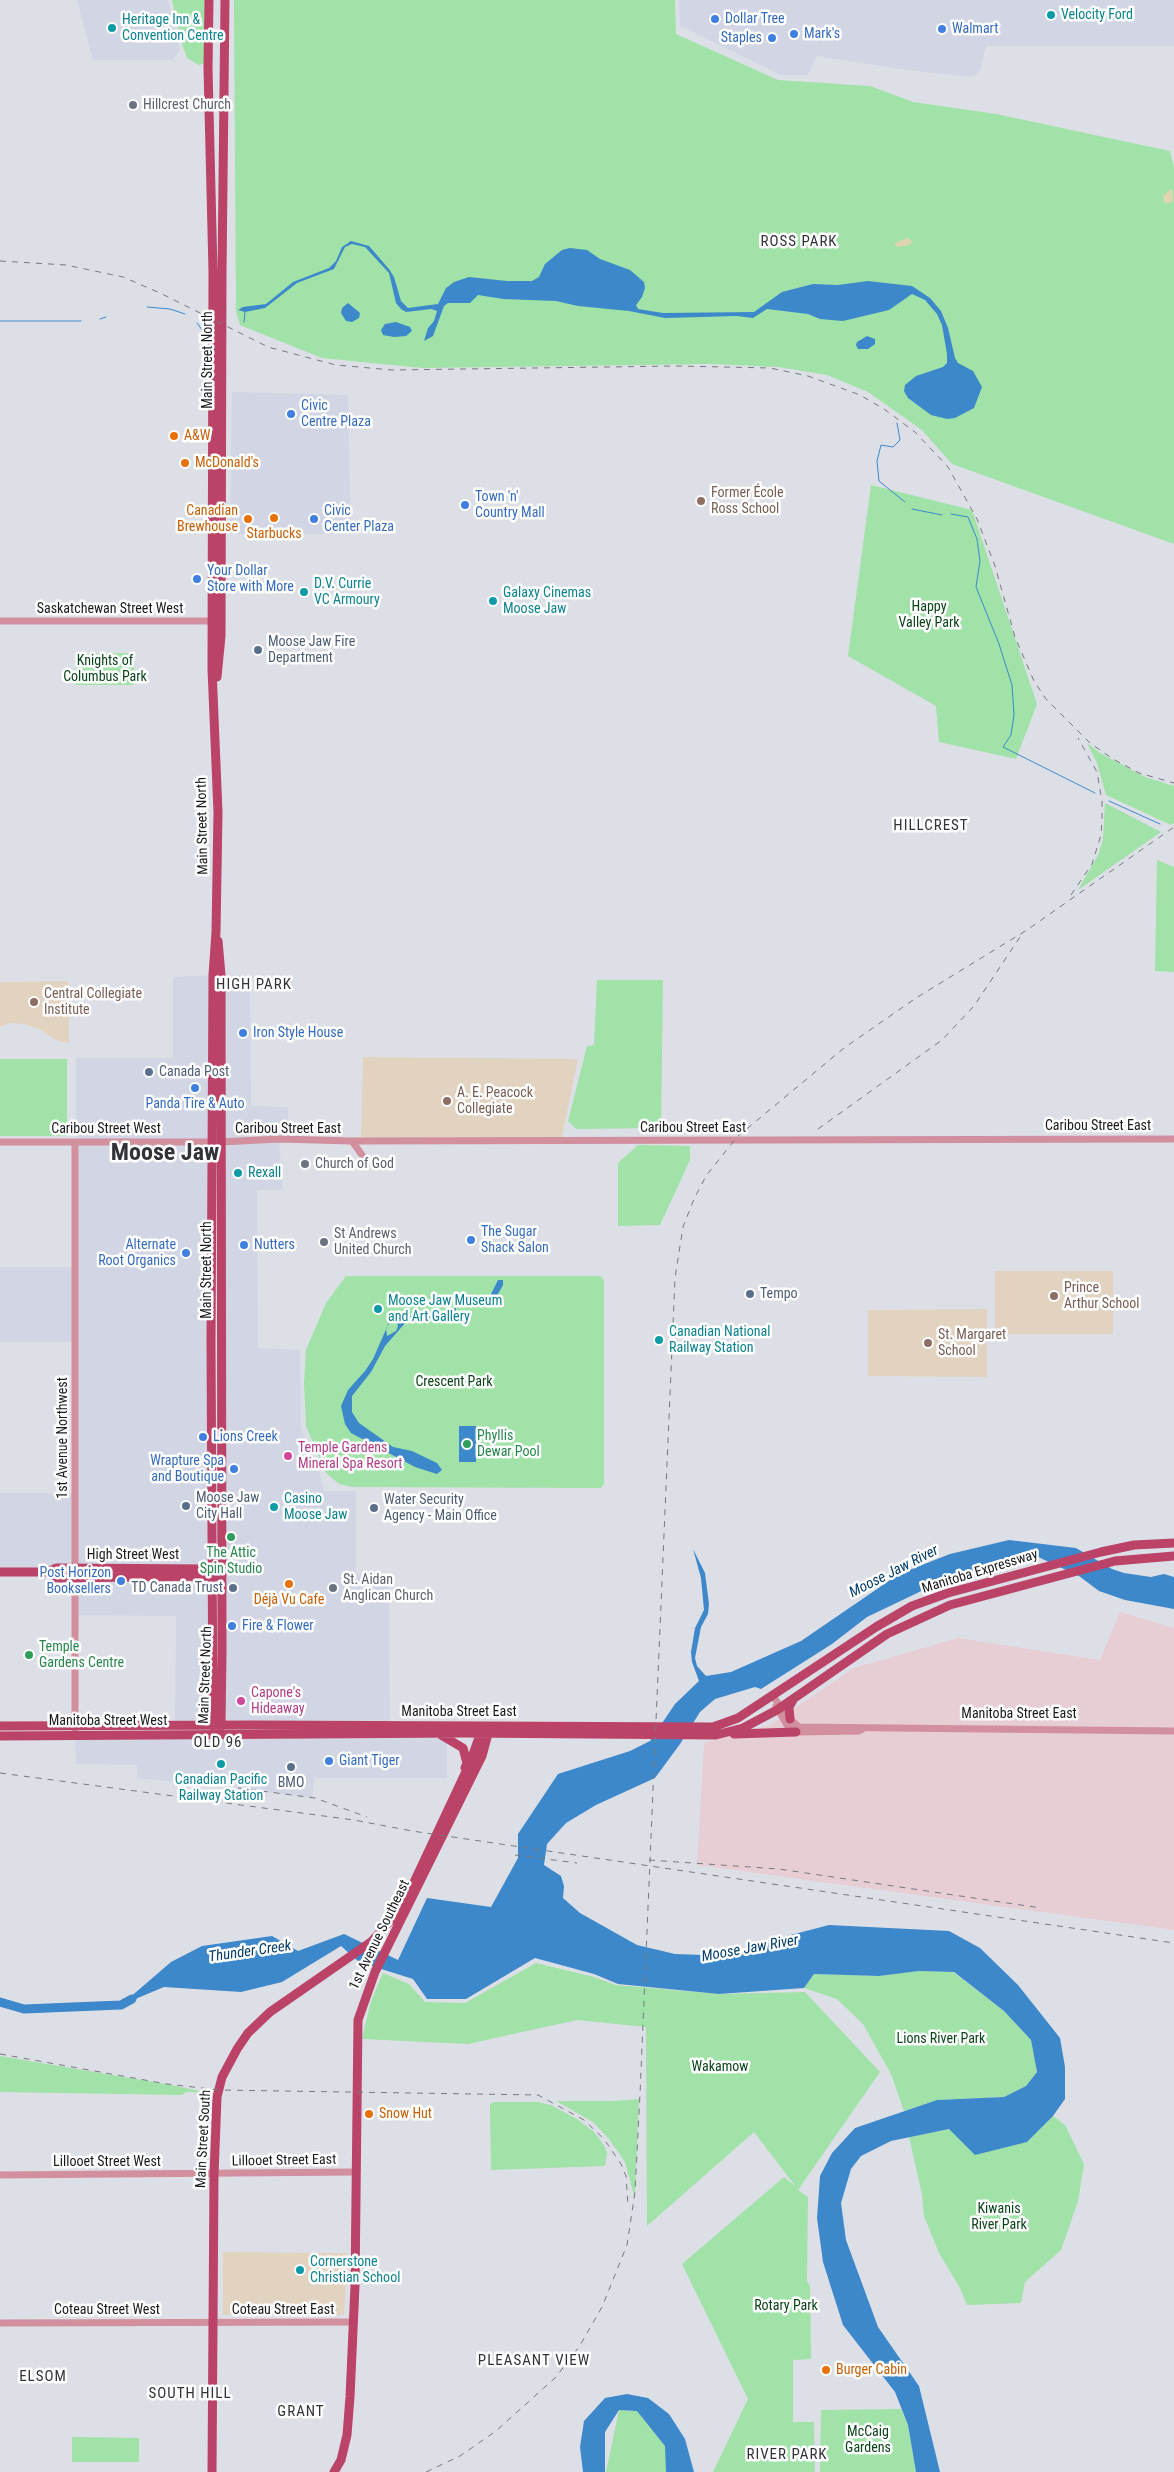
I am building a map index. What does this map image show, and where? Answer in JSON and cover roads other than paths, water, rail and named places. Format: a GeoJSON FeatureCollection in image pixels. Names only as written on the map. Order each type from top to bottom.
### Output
{"type":"FeatureCollection","features":[{"type":"Feature","properties":{"kind":"main road","name":"Main Street North"},"geometry":{"type":"LineString","coordinates":[[209,0],[208,68],[213,272],[211,488],[216,621]]}},
{"type":"Feature","properties":{"kind":"main road","name":"Main Street North"},"geometry":{"type":"LineString","coordinates":[[217,1735],[215,1574],[216,1142],[221,976],[216,932],[218,812],[212,720],[216,621],[225,0]]}},
{"type":"Feature","properties":{"kind":"main road","name":"Manitoba Expressway"},"geometry":{"type":"LineString","coordinates":[[706,1731],[738,1718],[876,1627],[912,1606],[948,1593],[1101,1552],[1134,1545],[1174,1542]]}},
{"type":"Feature","properties":{"kind":"main road","name":"Manitoba Expressway"},"geometry":{"type":"LineString","coordinates":[[706,1731],[716,1735],[743,1728],[793,1700],[887,1634],[917,1618],[950,1605],[1114,1561],[1174,1556]]}},
{"type":"Feature","properties":{"kind":"main road","name":"High Street West"},"geometry":{"type":"LineString","coordinates":[[0,1572],[47,1572],[56,1568],[75,1573],[215,1574]]}},
{"type":"Feature","properties":{"kind":"main road"},"geometry":{"type":"LineString","coordinates":[[790,1719],[789,1707],[793,1700]]}},
{"type":"Feature","properties":{"kind":"main road","name":"Manitoba Street West"},"geometry":{"type":"LineString","coordinates":[[0,1736],[75,1730],[217,1725]]}},
{"type":"Feature","properties":{"kind":"main road","name":"Manitoba Street East"},"geometry":{"type":"LineString","coordinates":[[217,1725],[484,1731],[706,1731]]}},
{"type":"Feature","properties":{"kind":"main road","name":"Manitoba Street West"},"geometry":{"type":"LineString","coordinates":[[0,1726],[217,1735]]}},
{"type":"Feature","properties":{"kind":"main road","name":"Manitoba Street East"},"geometry":{"type":"LineString","coordinates":[[217,1735],[484,1731],[510,1734],[641,1731]]}},
{"type":"Feature","properties":{"kind":"main road","name":"1st Avenue Southeast"},"geometry":{"type":"LineString","coordinates":[[334,2472],[341,2460],[347,2435],[353,2322],[358,2020],[372,1978],[430,1864],[484,1747],[484,1731]]}},
{"type":"Feature","properties":{"kind":"main road","name":"1st Avenue Southeast"},"geometry":{"type":"LineString","coordinates":[[409,1893],[484,1731]]}},
{"type":"Feature","properties":{"kind":"main road"},"geometry":{"type":"LineString","coordinates":[[716,1735],[796,1732]]}},
{"type":"Feature","properties":{"kind":"main road"},"geometry":{"type":"LineString","coordinates":[[436,1733],[463,1748],[467,1763],[464,1775]]}},
{"type":"Feature","properties":{"kind":"main road"},"geometry":{"type":"LineString","coordinates":[[484,1747],[510,1734]]}},
{"type":"Feature","properties":{"kind":"main road","name":"Main Street South"},"geometry":{"type":"LineString","coordinates":[[212,2471],[214,2174],[219,2090],[227,2065],[248,2033],[270,2012],[371,1942],[394,1917],[409,1893]]}},
{"type":"Feature","properties":{"kind":"street","name":"Saskatchewan Street West"},"geometry":{"type":"LineString","coordinates":[[0,622],[216,621]]}},
{"type":"Feature","properties":{"kind":"street","name":"Caribou Street East"},"geometry":{"type":"LineString","coordinates":[[216,1142],[279,1138],[352,1141],[1174,1139]]}},
{"type":"Feature","properties":{"kind":"street"},"geometry":{"type":"LineString","coordinates":[[352,1141],[362,1155]]}},
{"type":"Feature","properties":{"kind":"street","name":"Caribou Street West"},"geometry":{"type":"LineString","coordinates":[[0,1142],[216,1142]]}},
{"type":"Feature","properties":{"kind":"street","name":"1st Avenue Northwest"},"geometry":{"type":"LineString","coordinates":[[75,1142],[75,1730]]}},
{"type":"Feature","properties":{"kind":"street"},"geometry":{"type":"LineString","coordinates":[[772,1695],[787,1725],[796,1732]]}},
{"type":"Feature","properties":{"kind":"street"},"geometry":{"type":"LineString","coordinates":[[779,1708],[790,1719]]}},
{"type":"Feature","properties":{"kind":"street","name":"Manitoba Street East"},"geometry":{"type":"LineString","coordinates":[[790,1719],[799,1726],[859,1726],[864,1728],[1174,1730]]}},
{"type":"Feature","properties":{"kind":"street","name":"Manitoba Street East"},"geometry":{"type":"LineString","coordinates":[[796,1732],[859,1731],[864,1728]]}},
{"type":"Feature","properties":{"kind":"street","name":"Lillooet Street East"},"geometry":{"type":"LineString","coordinates":[[214,2174],[355,2172]]}},
{"type":"Feature","properties":{"kind":"street","name":"Lillooet Street West"},"geometry":{"type":"LineString","coordinates":[[0,2175],[214,2174]]}},
{"type":"Feature","properties":{"kind":"street","name":"Coteau Street East"},"geometry":{"type":"LineString","coordinates":[[214,2322],[353,2322]]}},
{"type":"Feature","properties":{"kind":"street","name":"Coteau Street West"},"geometry":{"type":"LineString","coordinates":[[0,2323],[214,2322]]}},
{"type":"Feature","properties":{"kind":"water"},"geometry":{"type":"Polygon","coordinates":[[[351,241],[369,246],[389,269],[394,277],[401,301],[408,308],[438,304],[446,288],[454,282],[469,277],[507,281],[532,281],[539,277],[545,264],[562,250],[570,248],[587,250],[600,259],[630,270],[644,282],[645,288],[642,297],[636,305],[638,309],[663,313],[754,312],[782,292],[813,284],[838,285],[868,281],[912,286],[930,298],[941,311],[948,328],[955,358],[958,363],[973,371],[982,387],[974,408],[955,418],[947,419],[931,415],[908,398],[904,391],[905,385],[916,376],[943,367],[947,363],[942,325],[937,314],[925,300],[912,294],[889,310],[843,321],[820,319],[808,314],[767,309],[753,318],[737,316],[665,318],[629,311],[578,306],[556,301],[503,299],[478,295],[470,303],[448,303],[444,306],[433,336],[424,341],[437,311],[431,309],[406,312],[401,309],[396,303],[389,273],[365,247],[352,244],[345,247],[334,269],[297,283],[265,308],[245,312],[238,310],[243,307],[266,304],[293,282],[329,268],[336,261],[342,247],[351,241]]]}},
{"type":"Feature","properties":{"kind":"water"},"geometry":{"type":"Polygon","coordinates":[[[348,303],[360,313],[359,318],[352,322],[346,321],[341,313],[342,308],[348,303]]]}},
{"type":"Feature","properties":{"kind":"water"},"geometry":{"type":"Polygon","coordinates":[[[396,322],[410,327],[412,331],[406,336],[394,337],[383,335],[381,330],[385,324],[396,322]]]}},
{"type":"Feature","properties":{"kind":"water"},"geometry":{"type":"Polygon","coordinates":[[[867,336],[875,339],[875,344],[868,349],[858,349],[857,342],[867,336]]]}},
{"type":"Feature","properties":{"kind":"water"},"geometry":{"type":"Polygon","coordinates":[[[498,1280],[503,1280],[503,1285],[498,1294],[493,1297],[491,1294],[498,1280]]]}},
{"type":"Feature","properties":{"kind":"water"},"geometry":{"type":"Polygon","coordinates":[[[456,1308],[456,1312],[433,1319],[406,1322],[385,1346],[371,1372],[352,1396],[352,1412],[359,1423],[393,1447],[412,1451],[437,1463],[442,1470],[437,1474],[415,1467],[351,1433],[345,1424],[341,1406],[348,1390],[373,1359],[386,1329],[387,1336],[396,1331],[398,1326],[396,1320],[387,1326],[391,1318],[433,1314],[456,1308]]]}},
{"type":"Feature","properties":{"kind":"water","name":"Phyllis Dewar Pool"},"geometry":{"type":"Polygon","coordinates":[[[459,1426],[476,1426],[476,1462],[459,1462],[459,1426]]]}},
{"type":"Feature","properties":{"kind":"water","name":"Moose Jaw River"},"geometry":{"type":"Polygon","coordinates":[[[1009,1540],[1076,1548],[1112,1569],[1124,1573],[1151,1577],[1164,1574],[1174,1577],[1174,1609],[1125,1600],[1099,1591],[1079,1576],[1036,1556],[981,1568],[936,1584],[867,1617],[832,1644],[761,1689],[755,1687],[715,1699],[700,1712],[680,1744],[655,1778],[596,1805],[566,1823],[547,1844],[544,1865],[561,1876],[564,1886],[563,1898],[580,1913],[637,1945],[675,1954],[703,1955],[736,1952],[760,1943],[829,1925],[949,1931],[980,1948],[1018,1985],[1060,2038],[1065,2067],[1065,2099],[1053,2116],[1027,2142],[975,2155],[949,2129],[891,2141],[861,2156],[851,2169],[841,2203],[846,2240],[878,2327],[919,2386],[940,2472],[916,2472],[908,2425],[895,2392],[843,2325],[823,2262],[817,2218],[820,2176],[832,2153],[855,2128],[937,2100],[1004,2097],[1026,2086],[1037,2072],[1031,2040],[1004,2011],[954,1972],[919,1971],[879,1976],[814,1974],[804,1988],[719,1994],[618,1984],[594,1974],[535,1958],[466,1999],[427,1999],[413,1979],[359,1962],[341,1946],[282,1982],[241,1992],[164,1987],[121,2005],[171,1962],[202,1946],[272,1936],[298,1951],[344,1934],[398,1960],[427,1898],[491,1907],[518,1858],[518,1834],[558,1774],[630,1751],[650,1741],[675,1704],[699,1681],[692,1662],[691,1652],[695,1628],[704,1610],[701,1578],[693,1549],[705,1573],[709,1604],[708,1614],[701,1627],[695,1658],[697,1666],[706,1676],[731,1672],[801,1641],[899,1574],[950,1554],[1009,1540]]]}},
{"type":"Feature","properties":{"kind":"water"},"geometry":{"type":"Polygon","coordinates":[[[627,2394],[648,2398],[669,2414],[685,2439],[694,2472],[666,2472],[665,2446],[637,2411],[619,2410],[605,2432],[605,2472],[583,2472],[580,2447],[584,2421],[605,2398],[627,2394]]]}},
{"type":"Feature","properties":{"kind":"waterway"},"geometry":{"type":"LineString","coordinates":[[147,307],[170,309],[185,314]]}},
{"type":"Feature","properties":{"kind":"waterway"},"geometry":{"type":"LineString","coordinates":[[244,322],[245,312]]}},
{"type":"Feature","properties":{"kind":"waterway"},"geometry":{"type":"LineString","coordinates":[[100,319],[106,317]]}},
{"type":"Feature","properties":{"kind":"waterway"},"geometry":{"type":"LineString","coordinates":[[0,321],[81,321]]}},
{"type":"Feature","properties":{"kind":"waterway"},"geometry":{"type":"LineString","coordinates":[[197,323],[205,334]]}},
{"type":"Feature","properties":{"kind":"waterway"},"geometry":{"type":"LineString","coordinates":[[897,423],[900,440],[893,447],[881,445],[877,461],[879,481],[905,502]]}},
{"type":"Feature","properties":{"kind":"waterway"},"geometry":{"type":"LineString","coordinates":[[912,509],[942,515]]}},
{"type":"Feature","properties":{"kind":"waterway"},"geometry":{"type":"LineString","coordinates":[[951,514],[968,517],[977,539],[980,561],[976,587],[999,644],[1012,685],[1014,715],[1011,735],[1003,747],[1095,793]]}},
{"type":"Feature","properties":{"kind":"waterway"},"geometry":{"type":"LineString","coordinates":[[1109,801],[1160,824]]}},
{"type":"Feature","properties":{"kind":"waterway","name":"Thunder Creek"},"geometry":{"type":"LineString","coordinates":[[0,2002],[24,2009],[121,2005],[132,1999]]}},
{"type":"Feature","properties":{"kind":"railway"},"geometry":{"type":"LineString","coordinates":[[0,261],[66,265],[123,277],[160,293],[268,347],[336,365],[392,370],[677,366],[770,368],[808,376],[860,395],[884,409],[915,432],[948,467],[977,519],[995,566],[1015,637],[1034,681],[1046,699],[1090,743],[1113,759],[1139,773],[1174,783]]}},
{"type":"Feature","properties":{"kind":"railway"},"geometry":{"type":"LineString","coordinates":[[1071,895],[1092,864],[1101,835],[1102,820],[1102,801],[1097,772],[1078,738]]}},
{"type":"Feature","properties":{"kind":"railway"},"geometry":{"type":"LineString","coordinates":[[426,2472],[460,2456],[496,2431],[556,2377],[579,2347],[602,2307],[627,2245],[635,2192],[640,2094],[675,1278],[683,1227],[694,1199],[706,1176],[737,1137],[844,1048],[916,998],[1027,930],[1174,827]]}},
{"type":"Feature","properties":{"kind":"railway"},"geometry":{"type":"LineString","coordinates":[[818,1129],[942,1040],[974,1006],[1020,937]]}},
{"type":"Feature","properties":{"kind":"railway"},"geometry":{"type":"LineString","coordinates":[[0,1773],[354,1820],[412,1831],[1174,1943]]}},
{"type":"Feature","properties":{"kind":"railway"},"geometry":{"type":"LineString","coordinates":[[238,1788],[315,1798],[367,1817]]}},
{"type":"Feature","properties":{"kind":"railway"},"geometry":{"type":"LineString","coordinates":[[515,1855],[577,1863]]}},
{"type":"Feature","properties":{"kind":"railway"},"geometry":{"type":"LineString","coordinates":[[649,1860],[779,1869],[1041,1908]]}},
{"type":"Feature","properties":{"kind":"railway"},"geometry":{"type":"LineString","coordinates":[[0,2054],[167,2084],[219,2090],[538,2095],[584,2120],[604,2139],[621,2164],[626,2176],[628,2206]]}},
{"type":"Feature","properties":{"kind":"place","name":"Velocity Ford"},"geometry":{"type":"Point","coordinates":[1051,15]}},
{"type":"Feature","properties":{"kind":"place","name":"Dollar Tree"},"geometry":{"type":"Point","coordinates":[715,19]}},
{"type":"Feature","properties":{"kind":"place","name":"Heritage Inn & Convention Centre"},"geometry":{"type":"Point","coordinates":[112,28]}},
{"type":"Feature","properties":{"kind":"place","name":"Walmart"},"geometry":{"type":"Point","coordinates":[942,29]}},
{"type":"Feature","properties":{"kind":"place","name":"Mark's"},"geometry":{"type":"Point","coordinates":[794,34]}},
{"type":"Feature","properties":{"kind":"place","name":"Staples"},"geometry":{"type":"Point","coordinates":[772,38]}},
{"type":"Feature","properties":{"kind":"place","name":"Hillcrest Church"},"geometry":{"type":"Point","coordinates":[133,105]}},
{"type":"Feature","properties":{"kind":"place","name":"Civic Centre Plaza"},"geometry":{"type":"Point","coordinates":[291,414]}},
{"type":"Feature","properties":{"kind":"place","name":"A&W"},"geometry":{"type":"Point","coordinates":[174,436]}},
{"type":"Feature","properties":{"kind":"place","name":"McDonald's"},"geometry":{"type":"Point","coordinates":[185,463]}},
{"type":"Feature","properties":{"kind":"place","name":"Former École Ross School"},"geometry":{"type":"Point","coordinates":[701,501]}},
{"type":"Feature","properties":{"kind":"place","name":"Town 'n' Country Mall"},"geometry":{"type":"Point","coordinates":[465,505]}},
{"type":"Feature","properties":{"kind":"place","name":"Starbucks"},"geometry":{"type":"Point","coordinates":[274,518]}},
{"type":"Feature","properties":{"kind":"place","name":"Canadian Brewhouse"},"geometry":{"type":"Point","coordinates":[248,519]}},
{"type":"Feature","properties":{"kind":"place","name":"Civic Center Plaza"},"geometry":{"type":"Point","coordinates":[314,519]}},
{"type":"Feature","properties":{"kind":"place","name":"Your Dollar Store with More"},"geometry":{"type":"Point","coordinates":[197,579]}},
{"type":"Feature","properties":{"kind":"place","name":"D.V. Currie VC Armoury"},"geometry":{"type":"Point","coordinates":[304,592]}},
{"type":"Feature","properties":{"kind":"place","name":"Galaxy Cinemas Moose Jaw"},"geometry":{"type":"Point","coordinates":[493,601]}},
{"type":"Feature","properties":{"kind":"place","name":"Moose Jaw Fire Department"},"geometry":{"type":"Point","coordinates":[258,650]}},
{"type":"Feature","properties":{"kind":"place","name":"Central Collegiate Institute"},"geometry":{"type":"Point","coordinates":[34,1002]}},
{"type":"Feature","properties":{"kind":"place","name":"Iron Style House"},"geometry":{"type":"Point","coordinates":[243,1033]}},
{"type":"Feature","properties":{"kind":"place","name":"Canada Post"},"geometry":{"type":"Point","coordinates":[149,1072]}},
{"type":"Feature","properties":{"kind":"place","name":"Panda Tire & Auto"},"geometry":{"type":"Point","coordinates":[195,1088]}},
{"type":"Feature","properties":{"kind":"place","name":"A. E. Peacock Collegiate"},"geometry":{"type":"Point","coordinates":[447,1101]}},
{"type":"Feature","properties":{"kind":"place","name":"Church of God"},"geometry":{"type":"Point","coordinates":[305,1164]}},
{"type":"Feature","properties":{"kind":"place","name":"Rexall"},"geometry":{"type":"Point","coordinates":[238,1173]}},
{"type":"Feature","properties":{"kind":"place","name":"The Sugar Shack Salon"},"geometry":{"type":"Point","coordinates":[471,1240]}},
{"type":"Feature","properties":{"kind":"place","name":"St Andrews United Church"},"geometry":{"type":"Point","coordinates":[324,1242]}},
{"type":"Feature","properties":{"kind":"place","name":"Nutters"},"geometry":{"type":"Point","coordinates":[244,1245]}},
{"type":"Feature","properties":{"kind":"place","name":"Alternate Root Organics"},"geometry":{"type":"Point","coordinates":[186,1253]}},
{"type":"Feature","properties":{"kind":"place","name":"Tempo"},"geometry":{"type":"Point","coordinates":[750,1294]}},
{"type":"Feature","properties":{"kind":"place","name":"Prince Arthur School"},"geometry":{"type":"Point","coordinates":[1054,1296]}},
{"type":"Feature","properties":{"kind":"place","name":"Moose Jaw Museum and Art Gallery"},"geometry":{"type":"Point","coordinates":[378,1309]}},
{"type":"Feature","properties":{"kind":"place","name":"Canadian National Railway Station"},"geometry":{"type":"Point","coordinates":[659,1340]}},
{"type":"Feature","properties":{"kind":"place","name":"St. Margaret School"},"geometry":{"type":"Point","coordinates":[928,1343]}},
{"type":"Feature","properties":{"kind":"place","name":"Lions Creek"},"geometry":{"type":"Point","coordinates":[203,1437]}},
{"type":"Feature","properties":{"kind":"place","name":"Phyllis Dewar Pool"},"geometry":{"type":"Point","coordinates":[467,1444]}},
{"type":"Feature","properties":{"kind":"place","name":"Temple Gardens Mineral Spa Resort"},"geometry":{"type":"Point","coordinates":[288,1456]}},
{"type":"Feature","properties":{"kind":"place","name":"Wrapture Spa and Boutique"},"geometry":{"type":"Point","coordinates":[234,1469]}},
{"type":"Feature","properties":{"kind":"place","name":"Moose Jaw City Hall"},"geometry":{"type":"Point","coordinates":[186,1506]}},
{"type":"Feature","properties":{"kind":"place","name":"Casino Moose Jaw"},"geometry":{"type":"Point","coordinates":[274,1507]}},
{"type":"Feature","properties":{"kind":"place","name":"Water Security Agency - Main Office"},"geometry":{"type":"Point","coordinates":[374,1508]}},
{"type":"Feature","properties":{"kind":"place","name":"The Attic Spin Studio"},"geometry":{"type":"Point","coordinates":[231,1537]}},
{"type":"Feature","properties":{"kind":"place","name":"Post Horizon Booksellers"},"geometry":{"type":"Point","coordinates":[121,1581]}},
{"type":"Feature","properties":{"kind":"place","name":"Déjà Vu Cafe"},"geometry":{"type":"Point","coordinates":[289,1584]}},
{"type":"Feature","properties":{"kind":"place","name":"TD Canada Trust"},"geometry":{"type":"Point","coordinates":[233,1588]}},
{"type":"Feature","properties":{"kind":"place","name":"St. Aidan Anglican Church"},"geometry":{"type":"Point","coordinates":[333,1588]}},
{"type":"Feature","properties":{"kind":"place","name":"Fire & Flower"},"geometry":{"type":"Point","coordinates":[232,1626]}},
{"type":"Feature","properties":{"kind":"place","name":"Temple Gardens Centre"},"geometry":{"type":"Point","coordinates":[29,1655]}},
{"type":"Feature","properties":{"kind":"place","name":"Capone's Hideaway"},"geometry":{"type":"Point","coordinates":[241,1701]}},
{"type":"Feature","properties":{"kind":"place","name":"Giant Tiger"},"geometry":{"type":"Point","coordinates":[329,1761]}},
{"type":"Feature","properties":{"kind":"place","name":"Canadian Pacific Railway Station"},"geometry":{"type":"Point","coordinates":[221,1764]}},
{"type":"Feature","properties":{"kind":"place","name":"BMO"},"geometry":{"type":"Point","coordinates":[291,1767]}},
{"type":"Feature","properties":{"kind":"place","name":"Snow Hut"},"geometry":{"type":"Point","coordinates":[369,2114]}},
{"type":"Feature","properties":{"kind":"place","name":"Cornerstone Christian School"},"geometry":{"type":"Point","coordinates":[300,2270]}},
{"type":"Feature","properties":{"kind":"place","name":"Burger Cabin"},"geometry":{"type":"Point","coordinates":[826,2370]}},
{"type":"Feature","properties":{"kind":"district","name":"ROSS PARK"},"geometry":{"type":"Point","coordinates":[799,242]}},
{"type":"Feature","properties":{"kind":"district","name":"HILLCREST"},"geometry":{"type":"Point","coordinates":[931,826]}},
{"type":"Feature","properties":{"kind":"district","name":"HIGH PARK"},"geometry":{"type":"Point","coordinates":[254,985]}},
{"type":"Feature","properties":{"kind":"district","name":"Moose Jaw"},"geometry":{"type":"Point","coordinates":[165,1154]}},
{"type":"Feature","properties":{"kind":"district","name":"OLD 96"},"geometry":{"type":"Point","coordinates":[218,1743]}},
{"type":"Feature","properties":{"kind":"district","name":"PLEASANT VIEW"},"geometry":{"type":"Point","coordinates":[534,2361]}},
{"type":"Feature","properties":{"kind":"district","name":"ELSOM"},"geometry":{"type":"Point","coordinates":[43,2377]}},
{"type":"Feature","properties":{"kind":"district","name":"SOUTH HILL"},"geometry":{"type":"Point","coordinates":[190,2394]}},
{"type":"Feature","properties":{"kind":"district","name":"GRANT"},"geometry":{"type":"Point","coordinates":[301,2412]}},
{"type":"Feature","properties":{"kind":"district","name":"RIVER PARK"},"geometry":{"type":"Point","coordinates":[787,2455]}},
{"type":"Feature","properties":{"kind":"park label","name":"Happy Valley Park"},"geometry":{"type":"Point","coordinates":[929,616]}},
{"type":"Feature","properties":{"kind":"park label","name":"Knights of Columbus Park"},"geometry":{"type":"Point","coordinates":[105,670]}},
{"type":"Feature","properties":{"kind":"park label","name":"Crescent Park"},"geometry":{"type":"Point","coordinates":[454,1382]}},
{"type":"Feature","properties":{"kind":"park label","name":"Lions River Park"},"geometry":{"type":"Point","coordinates":[941,2039]}},
{"type":"Feature","properties":{"kind":"park label","name":"Wakamow"},"geometry":{"type":"Point","coordinates":[720,2067]}},
{"type":"Feature","properties":{"kind":"park label","name":"Kiwanis River Park"},"geometry":{"type":"Point","coordinates":[999,2218]}},
{"type":"Feature","properties":{"kind":"park label","name":"Rotary Park"},"geometry":{"type":"Point","coordinates":[786,2306]}},
{"type":"Feature","properties":{"kind":"park label","name":"McCaig Gardens"},"geometry":{"type":"Point","coordinates":[868,2440]}}]}
